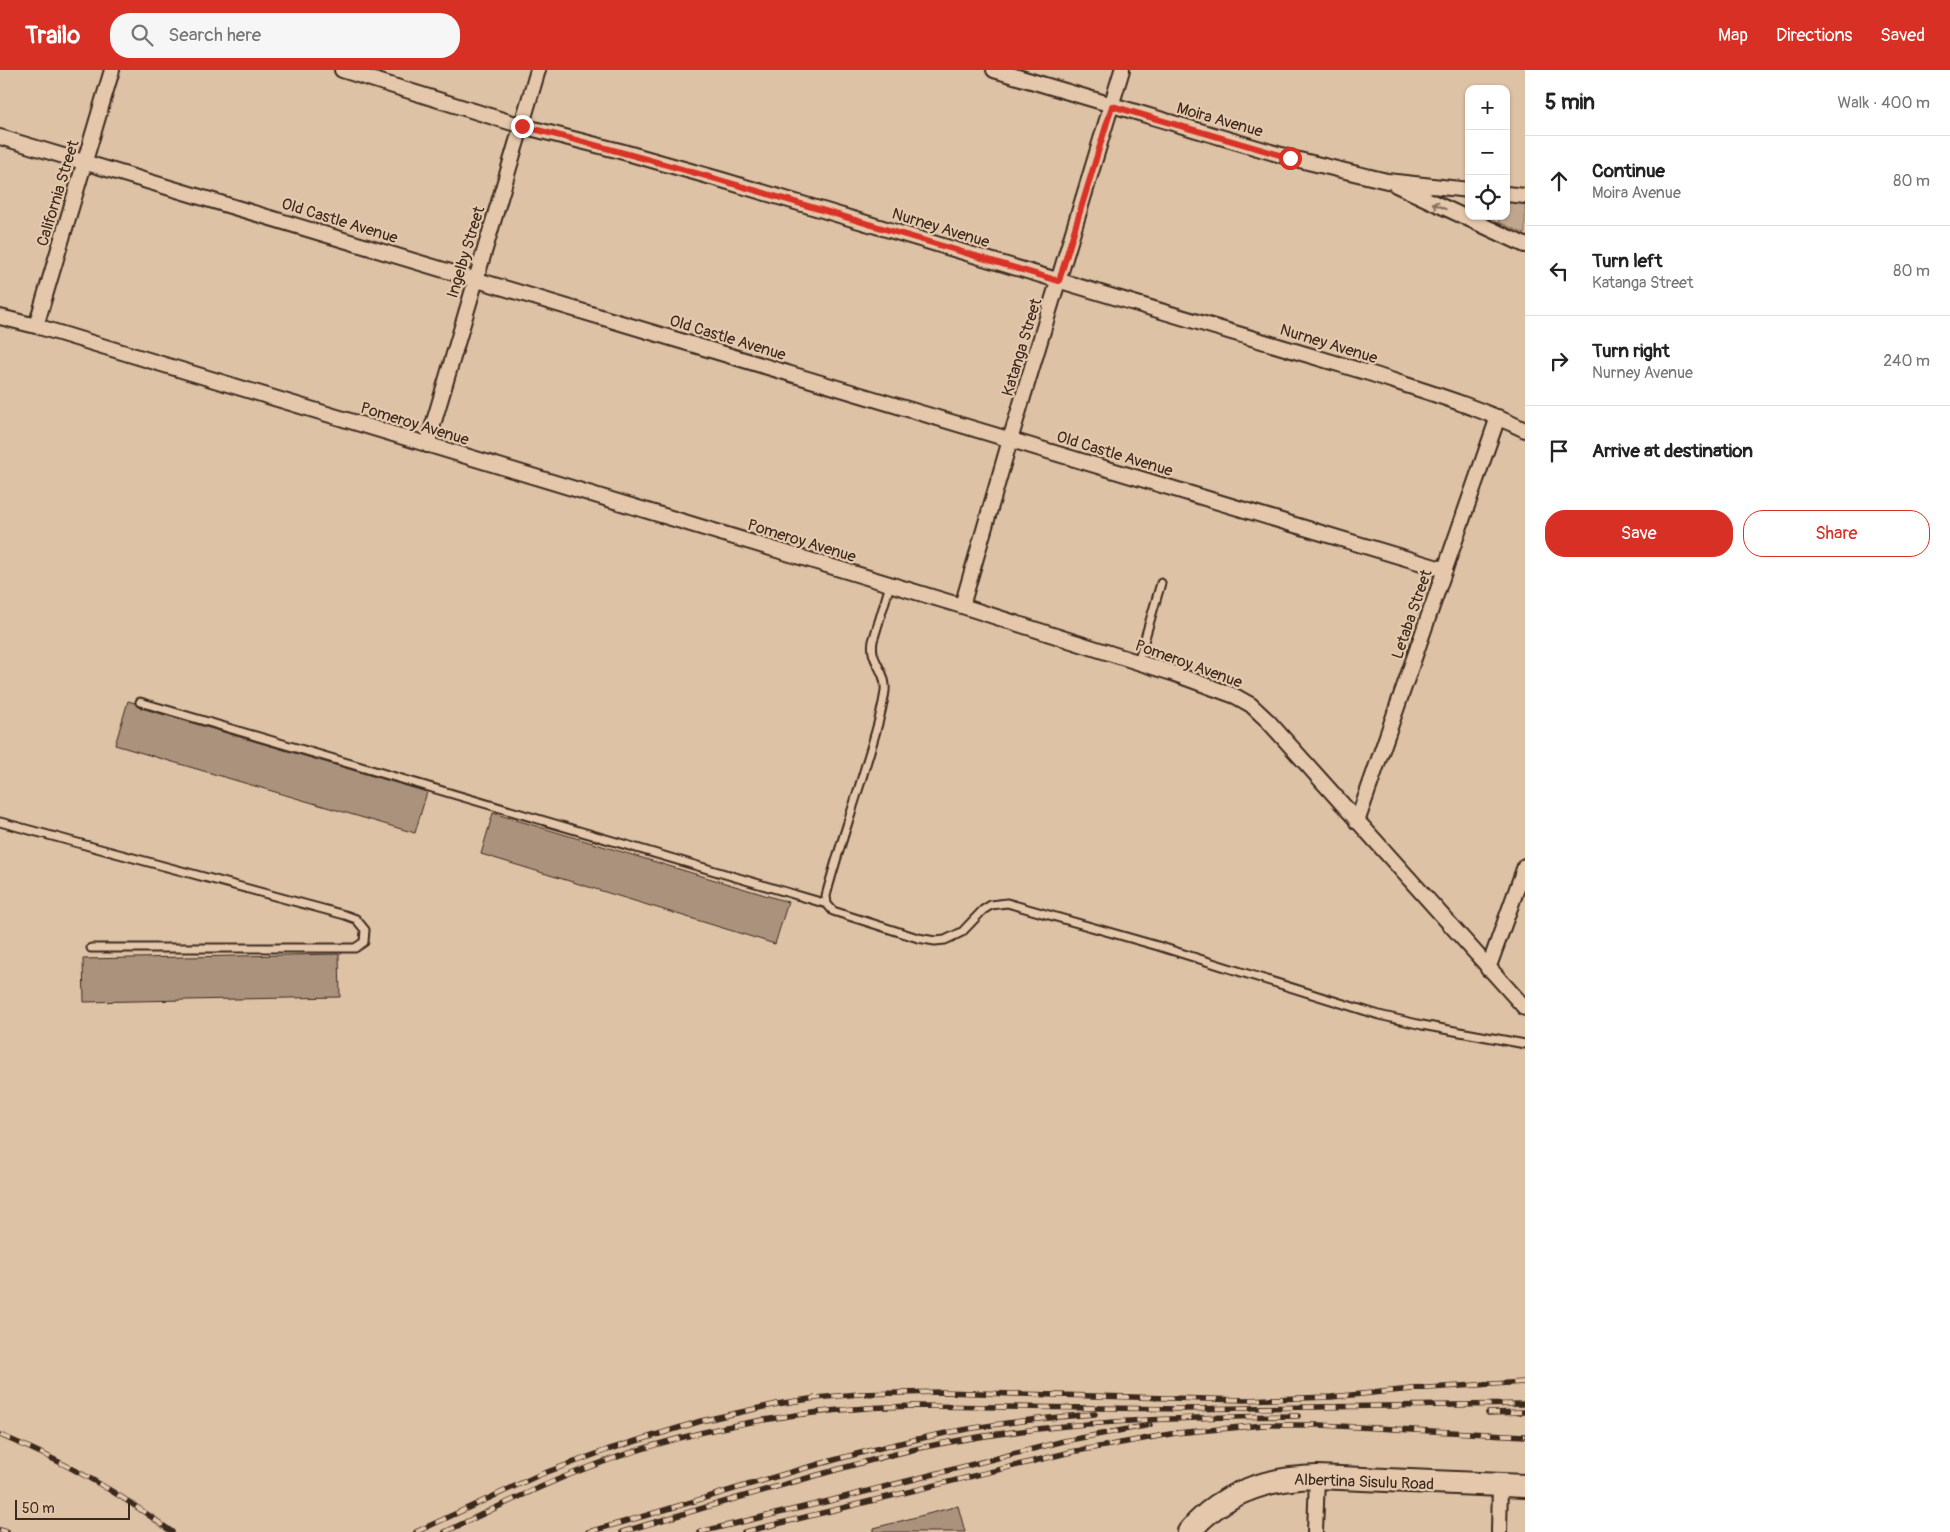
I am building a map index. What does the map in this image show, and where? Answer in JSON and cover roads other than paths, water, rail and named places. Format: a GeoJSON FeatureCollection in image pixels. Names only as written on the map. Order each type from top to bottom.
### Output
{"type":"FeatureCollection","features":[{"type":"Feature","properties":{"kind":"main road","name":"Albertina Sisulu Road"},"geometry":{"type":"LineString","coordinates":[[1189,1532],[1212,1509],[1239,1492],[1256,1485],[1294,1477],[1525,1486]]}},
{"type":"Feature","properties":{"kind":"street","name":"California Street"},"geometry":{"type":"LineString","coordinates":[[36,326],[112,70]]}},
{"type":"Feature","properties":{"kind":"street","name":"Nurney Avenue"},"geometry":{"type":"LineString","coordinates":[[342,70],[522,126],[713,177],[1372,374],[1455,400],[1525,430]]}},
{"type":"Feature","properties":{"kind":"street","name":"Ingelby Street"},"geometry":{"type":"LineString","coordinates":[[427,445],[538,70]]}},
{"type":"Feature","properties":{"kind":"street","name":"Moira Avenue"},"geometry":{"type":"LineString","coordinates":[[994,70],[1290,158],[1387,181],[1465,190]]}},
{"type":"Feature","properties":{"kind":"street","name":"Katanga Street"},"geometry":{"type":"LineString","coordinates":[[962,606],[1122,70]]}},
{"type":"Feature","properties":{"kind":"street","name":"Old Castle Avenue"},"geometry":{"type":"LineString","coordinates":[[0,138],[1445,570]]}},
{"type":"Feature","properties":{"kind":"street"},"geometry":{"type":"LineString","coordinates":[[1387,181],[1438,206],[1481,221],[1525,245]]}},
{"type":"Feature","properties":{"kind":"street"},"geometry":{"type":"LineString","coordinates":[[1510,194],[1525,196]]}},
{"type":"Feature","properties":{"kind":"street","name":"Pomeroy Avenue"},"geometry":{"type":"LineString","coordinates":[[0,317],[36,326],[962,606],[1138,662],[1235,696],[1251,705],[1301,757],[1488,969],[1525,1008]]}},
{"type":"Feature","properties":{"kind":"street","name":"Letaba Street"},"geometry":{"type":"LineString","coordinates":[[1357,822],[1498,417]]}},
{"type":"Feature","properties":{"kind":"street"},"geometry":{"type":"LineString","coordinates":[[1488,969],[1525,866]]}},
{"type":"Feature","properties":{"kind":"street"},"geometry":{"type":"LineString","coordinates":[[1315,1532],[1317,1477]]}},
{"type":"Feature","properties":{"kind":"street"},"geometry":{"type":"LineString","coordinates":[[1499,1532],[1500,1486]]}},
{"type":"Feature","properties":{"kind":"lane"},"geometry":{"type":"LineString","coordinates":[[1138,662],[1161,583]]}},
{"type":"Feature","properties":{"kind":"lane"},"geometry":{"type":"LineString","coordinates":[[827,904],[826,896],[872,744],[885,692],[884,676],[873,659],[871,651],[872,641],[890,584]]}},
{"type":"Feature","properties":{"kind":"lane"},"geometry":{"type":"LineString","coordinates":[[140,702],[827,904],[833,911],[842,915],[918,938],[945,940],[962,932],[983,910],[991,905],[1007,903],[1158,946],[1379,1015],[1525,1044]]}},
{"type":"Feature","properties":{"kind":"lane"},"geometry":{"type":"LineString","coordinates":[[0,822],[344,915],[356,919],[365,930],[364,942],[355,948],[91,948]]}},
{"type":"Feature","properties":{"kind":"railway"},"geometry":{"type":"LineString","coordinates":[[416,1532],[539,1475],[607,1450],[701,1421],[777,1404],[816,1398],[859,1394],[940,1392],[1245,1400],[1331,1397],[1412,1389],[1525,1382]]}},
{"type":"Feature","properties":{"kind":"railway"},"geometry":{"type":"LineString","coordinates":[[445,1532],[551,1482],[627,1454],[707,1431],[789,1416],[830,1411],[914,1406],[1184,1409],[1525,1404]]}},
{"type":"Feature","properties":{"kind":"railway"},"geometry":{"type":"LineString","coordinates":[[1488,1413],[1525,1412]]}},
{"type":"Feature","properties":{"kind":"railway"},"geometry":{"type":"LineString","coordinates":[[588,1532],[884,1447],[989,1426],[1095,1414]]}},
{"type":"Feature","properties":{"kind":"railway"},"geometry":{"type":"LineString","coordinates":[[622,1532],[872,1460],[939,1444],[984,1436],[1073,1425],[1163,1419],[1298,1416]]}},
{"type":"Feature","properties":{"kind":"railway"},"geometry":{"type":"LineString","coordinates":[[700,1532],[1064,1441],[1150,1425]]}},
{"type":"Feature","properties":{"kind":"railway"},"geometry":{"type":"LineString","coordinates":[[744,1532],[1071,1452],[1176,1433],[1264,1425],[1320,1425],[1525,1436]]}},
{"type":"Feature","properties":{"kind":"railway"},"geometry":{"type":"LineString","coordinates":[[0,1435],[45,1455],[89,1478],[131,1503],[172,1532]]}},
{"type":"Feature","properties":{"kind":"railway"},"geometry":{"type":"LineString","coordinates":[[0,1530],[7,1532]]}}]}
